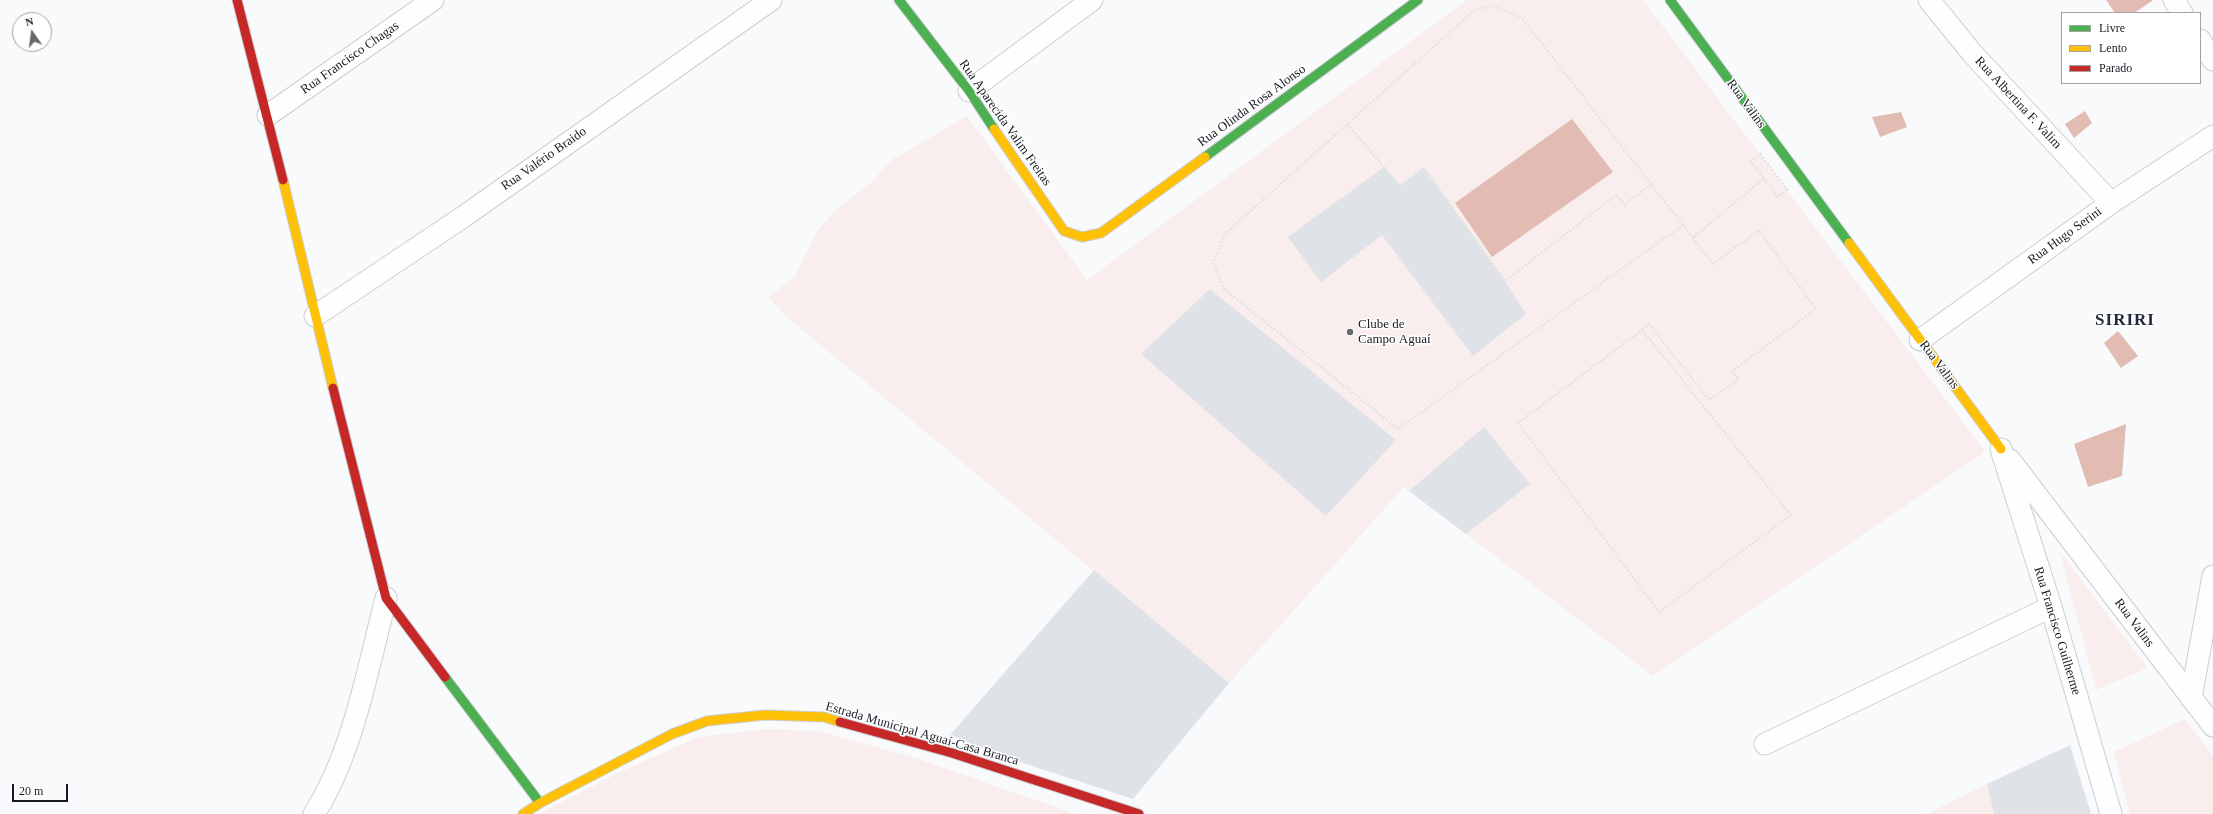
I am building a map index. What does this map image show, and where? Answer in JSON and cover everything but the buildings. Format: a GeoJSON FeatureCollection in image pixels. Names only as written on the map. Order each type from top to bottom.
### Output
{"type":"FeatureCollection","features":[{"type":"Feature","properties":{"kind":"street"},"geometry":{"type":"LineString","coordinates":[[237,0],[268,115],[315,316],[386,598],[540,803]]}},
{"type":"Feature","properties":{"kind":"street","name":"Rua Francisco Chagas"},"geometry":{"type":"LineString","coordinates":[[268,115],[433,0]]}},
{"type":"Feature","properties":{"kind":"street","name":"Rua Valério Braido"},"geometry":{"type":"LineString","coordinates":[[315,316],[463,217],[771,0]]}},
{"type":"Feature","properties":{"kind":"street","name":"Rua Aparecida Valim Freitas"},"geometry":{"type":"LineString","coordinates":[[899,0],[969,91],[1064,231],[1073,237],[1083,238],[1101,232]]}},
{"type":"Feature","properties":{"kind":"street"},"geometry":{"type":"LineString","coordinates":[[969,91],[1092,0]]}},
{"type":"Feature","properties":{"kind":"street","name":"Rua Olinda Rosa Alonso"},"geometry":{"type":"LineString","coordinates":[[1101,232],[1418,0]]}},
{"type":"Feature","properties":{"kind":"street","name":"Rua Valins"},"geometry":{"type":"LineString","coordinates":[[1670,0],[2001,449],[2213,726]]}},
{"type":"Feature","properties":{"kind":"street","name":"Rua Albertina F. Valim"},"geometry":{"type":"LineString","coordinates":[[1929,0],[1972,53],[2111,203]]}},
{"type":"Feature","properties":{"kind":"street"},"geometry":{"type":"LineString","coordinates":[[2174,0],[2181,12]]}},
{"type":"Feature","properties":{"kind":"street"},"geometry":{"type":"LineString","coordinates":[[2201,42],[2213,60]]}},
{"type":"Feature","properties":{"kind":"street","name":"Rua Hugo Serini"},"geometry":{"type":"LineString","coordinates":[[1920,340],[2111,203],[2213,136]]}},
{"type":"Feature","properties":{"kind":"street","name":"Rua Francisco Guilherme"},"geometry":{"type":"LineString","coordinates":[[2001,449],[2051,607],[2112,814]]}},
{"type":"Feature","properties":{"kind":"street"},"geometry":{"type":"LineString","coordinates":[[2191,698],[2213,576]]}},
{"type":"Feature","properties":{"kind":"street"},"geometry":{"type":"LineString","coordinates":[[314,814],[327,794],[355,718],[386,598]]}},
{"type":"Feature","properties":{"kind":"street"},"geometry":{"type":"LineString","coordinates":[[1765,744],[2051,607]]}},
{"type":"Feature","properties":{"kind":"street","name":"Estrada Municipal Aguaí-Casa Branca"},"geometry":{"type":"LineString","coordinates":[[523,814],[540,803],[672,734],[707,721],[765,715],[824,717],[952,753],[1139,814]]}},
{"type":"Feature","properties":{"kind":"path"},"geometry":{"type":"LineString","coordinates":[[1642,330],[1792,515],[1659,612],[1518,423],[1649,324],[1709,400],[1739,379],[1732,371],[1816,309],[1759,230],[1713,264],[1522,18],[1495,6],[1476,9],[1225,234],[1213,263],[1224,288],[1398,429],[1683,226]]}},
{"type":"Feature","properties":{"kind":"path"},"geometry":{"type":"LineString","coordinates":[[1347,124],[1400,186],[1424,168],[1505,281],[1616,195],[1625,205],[1651,184]]}},
{"type":"Feature","properties":{"kind":"path"},"geometry":{"type":"LineString","coordinates":[[1760,154],[1787,189],[1778,197],[1764,178],[1750,162],[1760,154]]}},
{"type":"Feature","properties":{"kind":"path"},"geometry":{"type":"LineString","coordinates":[[1693,238],[1764,178]]}},
{"type":"Feature","properties":{"kind":"shaded area","name":"Clube de Campo Aguaí"},"geometry":{"type":"Polygon","coordinates":[[[1467,0],[1643,0],[1984,450],[1982,454],[1653,676],[1404,487],[1229,683],[789,319],[768,297],[795,277],[817,231],[839,207],[872,182],[890,161],[967,116],[1087,280],[1467,0]]]}},
{"type":"Feature","properties":{"kind":"shaded area"},"geometry":{"type":"Polygon","coordinates":[[[2106,0],[2152,0],[2136,12],[2114,12],[2106,0]]]}},
{"type":"Feature","properties":{"kind":"shaded area"},"geometry":{"type":"Polygon","coordinates":[[[2085,111],[2092,123],[2074,138],[2065,124],[2085,111]]]}},
{"type":"Feature","properties":{"kind":"shaded area"},"geometry":{"type":"Polygon","coordinates":[[[1901,112],[1907,127],[1880,137],[1872,117],[1901,112]]]}},
{"type":"Feature","properties":{"kind":"shaded area"},"geometry":{"type":"Polygon","coordinates":[[[1572,119],[1613,172],[1492,257],[1455,203],[1572,119]]]}},
{"type":"Feature","properties":{"kind":"shaded area"},"geometry":{"type":"Polygon","coordinates":[[[2118,331],[2138,356],[2121,368],[2104,343],[2118,331]]]}},
{"type":"Feature","properties":{"kind":"shaded area"},"geometry":{"type":"Polygon","coordinates":[[[2126,424],[2122,476],[2088,487],[2074,444],[2126,424]]]}},
{"type":"Feature","properties":{"kind":"shaded area"},"geometry":{"type":"Polygon","coordinates":[[[2060,552],[2148,668],[2096,690],[2060,552]]]}},
{"type":"Feature","properties":{"kind":"shaded area"},"geometry":{"type":"Polygon","coordinates":[[[2185,719],[2213,756],[2213,814],[2130,814],[2114,752],[2185,719]]]}},
{"type":"Feature","properties":{"kind":"shaded area"},"geometry":{"type":"Polygon","coordinates":[[[766,729],[819,731],[916,758],[1075,814],[538,814],[620,772],[698,737],[766,729]]]}},
{"type":"Feature","properties":{"kind":"shaded area"},"geometry":{"type":"Polygon","coordinates":[[[1987,784],[1994,814],[1927,814],[1987,784]]]}},
{"type":"Feature","properties":{"kind":"traffic: fast"},"geometry":{"type":"LineString","coordinates":[[899,0],[969,91],[994,129]]}},
{"type":"Feature","properties":{"kind":"traffic: fast"},"geometry":{"type":"LineString","coordinates":[[1205,157],[1418,0]]}},
{"type":"Feature","properties":{"kind":"traffic: fast"},"geometry":{"type":"LineString","coordinates":[[1670,0],[1849,243]]}},
{"type":"Feature","properties":{"kind":"traffic: fast"},"geometry":{"type":"LineString","coordinates":[[445,677],[540,803]]}},
{"type":"Feature","properties":{"kind":"traffic: slow"},"geometry":{"type":"LineString","coordinates":[[994,129],[1064,231],[1082,237],[1101,233],[1205,157]]}},
{"type":"Feature","properties":{"kind":"traffic: slow"},"geometry":{"type":"LineString","coordinates":[[283,180],[333,388]]}},
{"type":"Feature","properties":{"kind":"traffic: slow"},"geometry":{"type":"LineString","coordinates":[[1849,243],[2001,449]]}},
{"type":"Feature","properties":{"kind":"traffic: slow"},"geometry":{"type":"LineString","coordinates":[[523,814],[540,803],[672,734],[707,721],[765,715],[824,717],[840,722]]}},
{"type":"Feature","properties":{"kind":"traffic: jam"},"geometry":{"type":"LineString","coordinates":[[237,0],[283,180]]}},
{"type":"Feature","properties":{"kind":"traffic: jam"},"geometry":{"type":"LineString","coordinates":[[333,388],[386,598],[445,677]]}},
{"type":"Feature","properties":{"kind":"traffic: jam"},"geometry":{"type":"LineString","coordinates":[[840,722],[952,753],[1139,814]]}},
{"type":"Feature","properties":{"kind":"place","name":"Clube de Campo Aguaí"},"geometry":{"type":"Point","coordinates":[1350,332]}},
{"type":"Feature","properties":{"kind":"district","name":"SIRIRI"},"geometry":{"type":"Point","coordinates":[2125,321]}}]}
